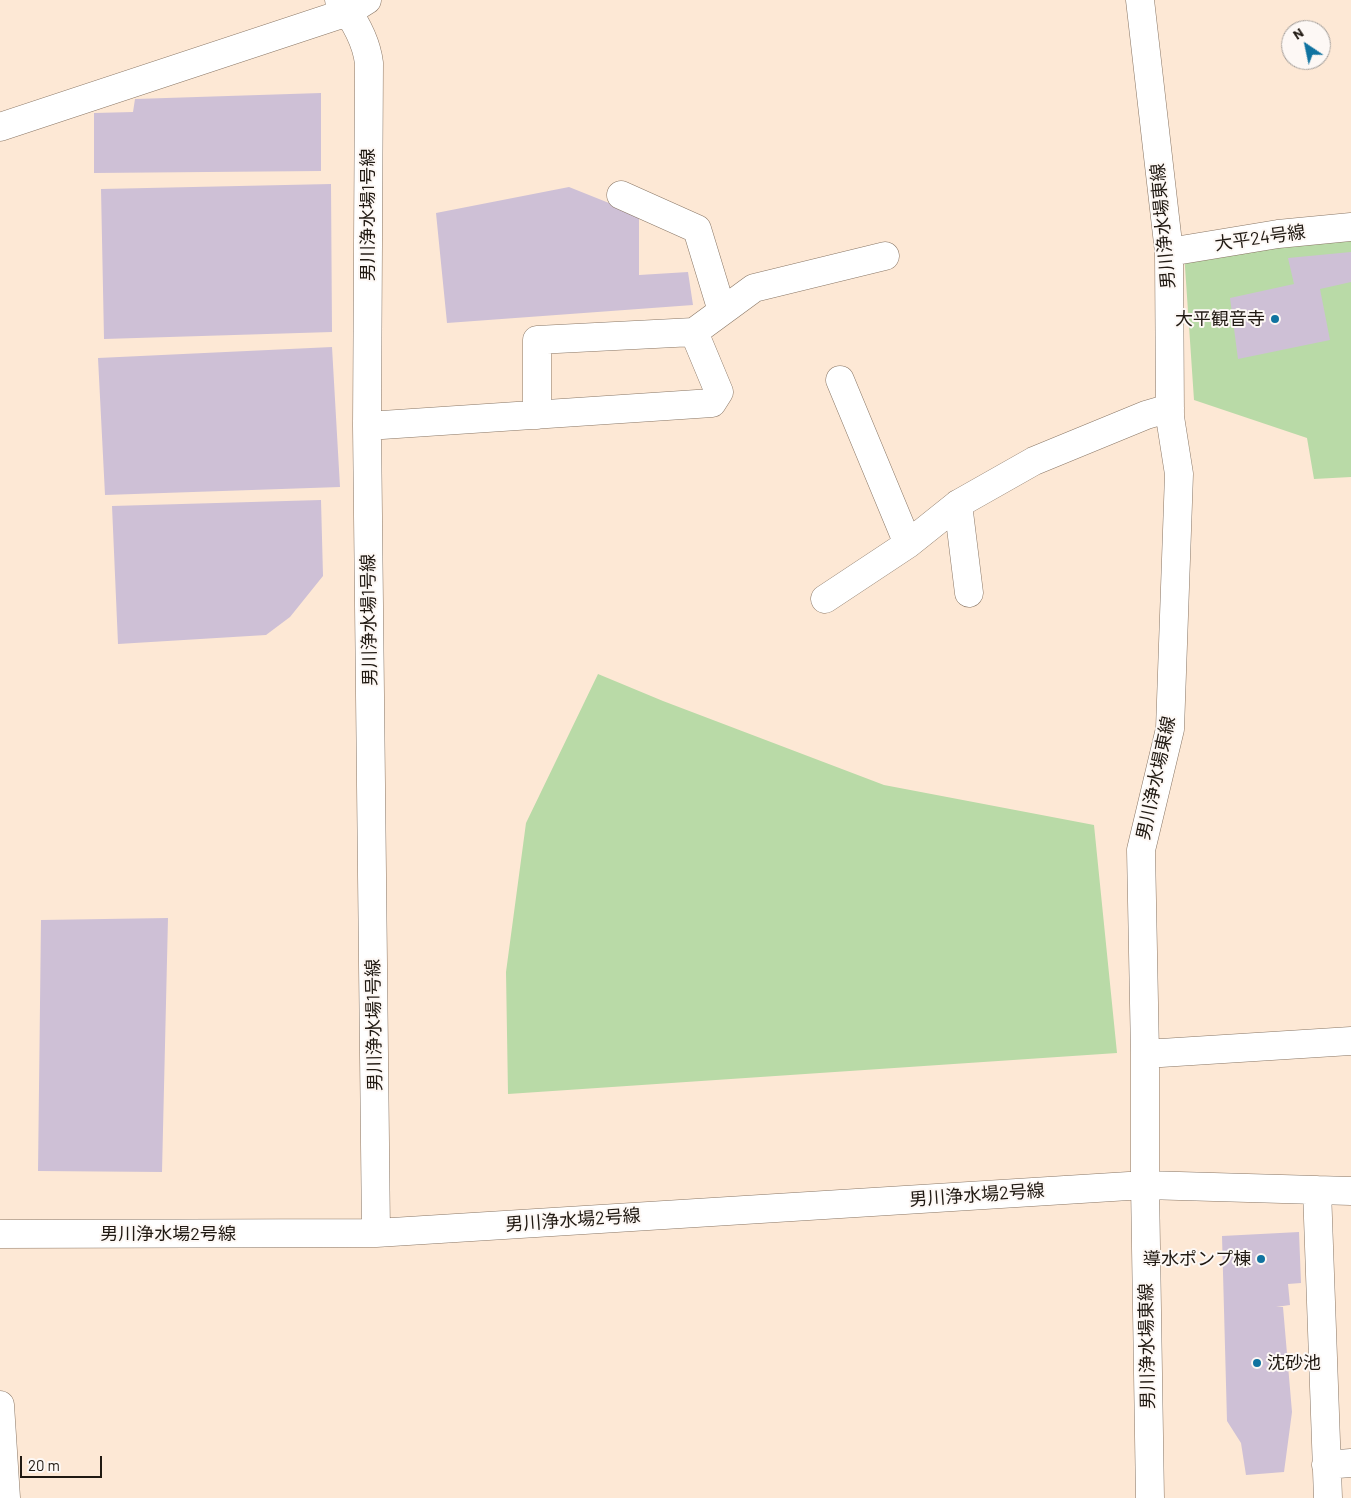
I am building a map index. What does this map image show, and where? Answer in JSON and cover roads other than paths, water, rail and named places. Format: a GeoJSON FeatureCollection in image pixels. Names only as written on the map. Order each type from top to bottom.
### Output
{"type":"FeatureCollection","features":[{"type":"Feature","properties":{"kind":"street","name":"男川浄水場東線"},"geometry":{"type":"LineString","coordinates":[[1140,0],[1168,252],[1170,408],[1178,474],[1170,729],[1141,850],[1150,1498]]}},
{"type":"Feature","properties":{"kind":"street"},"geometry":{"type":"LineString","coordinates":[[0,127],[351,4]]}},
{"type":"Feature","properties":{"kind":"street","name":"男川浄水場1号線"},"geometry":{"type":"LineString","coordinates":[[351,4],[367,45],[369,63],[367,426],[376,1233]]}},
{"type":"Feature","properties":{"kind":"street"},"geometry":{"type":"LineString","coordinates":[[621,195],[696,229],[722,311]]}},
{"type":"Feature","properties":{"kind":"street","name":"大平24号線"},"geometry":{"type":"LineString","coordinates":[[1168,252],[1278,234],[1351,227]]}},
{"type":"Feature","properties":{"kind":"street"},"geometry":{"type":"LineString","coordinates":[[537,415],[537,340],[694,332],[754,288],[885,256]]}},
{"type":"Feature","properties":{"kind":"street"},"geometry":{"type":"LineString","coordinates":[[367,426],[712,403],[719,392],[694,332]]}},
{"type":"Feature","properties":{"kind":"street"},"geometry":{"type":"LineString","coordinates":[[840,380],[908,544]]}},
{"type":"Feature","properties":{"kind":"street"},"geometry":{"type":"LineString","coordinates":[[825,599],[908,544],[958,504],[1034,461],[1146,415],[1170,408]]}},
{"type":"Feature","properties":{"kind":"street"},"geometry":{"type":"LineString","coordinates":[[958,504],[969,594]]}},
{"type":"Feature","properties":{"kind":"street"},"geometry":{"type":"LineString","coordinates":[[1145,1054],[1351,1042]]}},
{"type":"Feature","properties":{"kind":"street","name":"男川浄水場2号線"},"geometry":{"type":"LineString","coordinates":[[0,1234],[376,1233],[1145,1185],[1351,1191]]}},
{"type":"Feature","properties":{"kind":"street"},"geometry":{"type":"LineString","coordinates":[[1317,1190],[1339,1464],[1328,1498]]}},
{"type":"Feature","properties":{"kind":"street"},"geometry":{"type":"LineString","coordinates":[[0,1405],[6,1498]]}},
{"type":"Feature","properties":{"kind":"place","name":"大平観音寺"},"geometry":{"type":"Point","coordinates":[1275,319]}},
{"type":"Feature","properties":{"kind":"place","name":"導水ポンプ棟"},"geometry":{"type":"Point","coordinates":[1261,1259]}},
{"type":"Feature","properties":{"kind":"place","name":"沈砂池"},"geometry":{"type":"Point","coordinates":[1257,1363]}}]}
